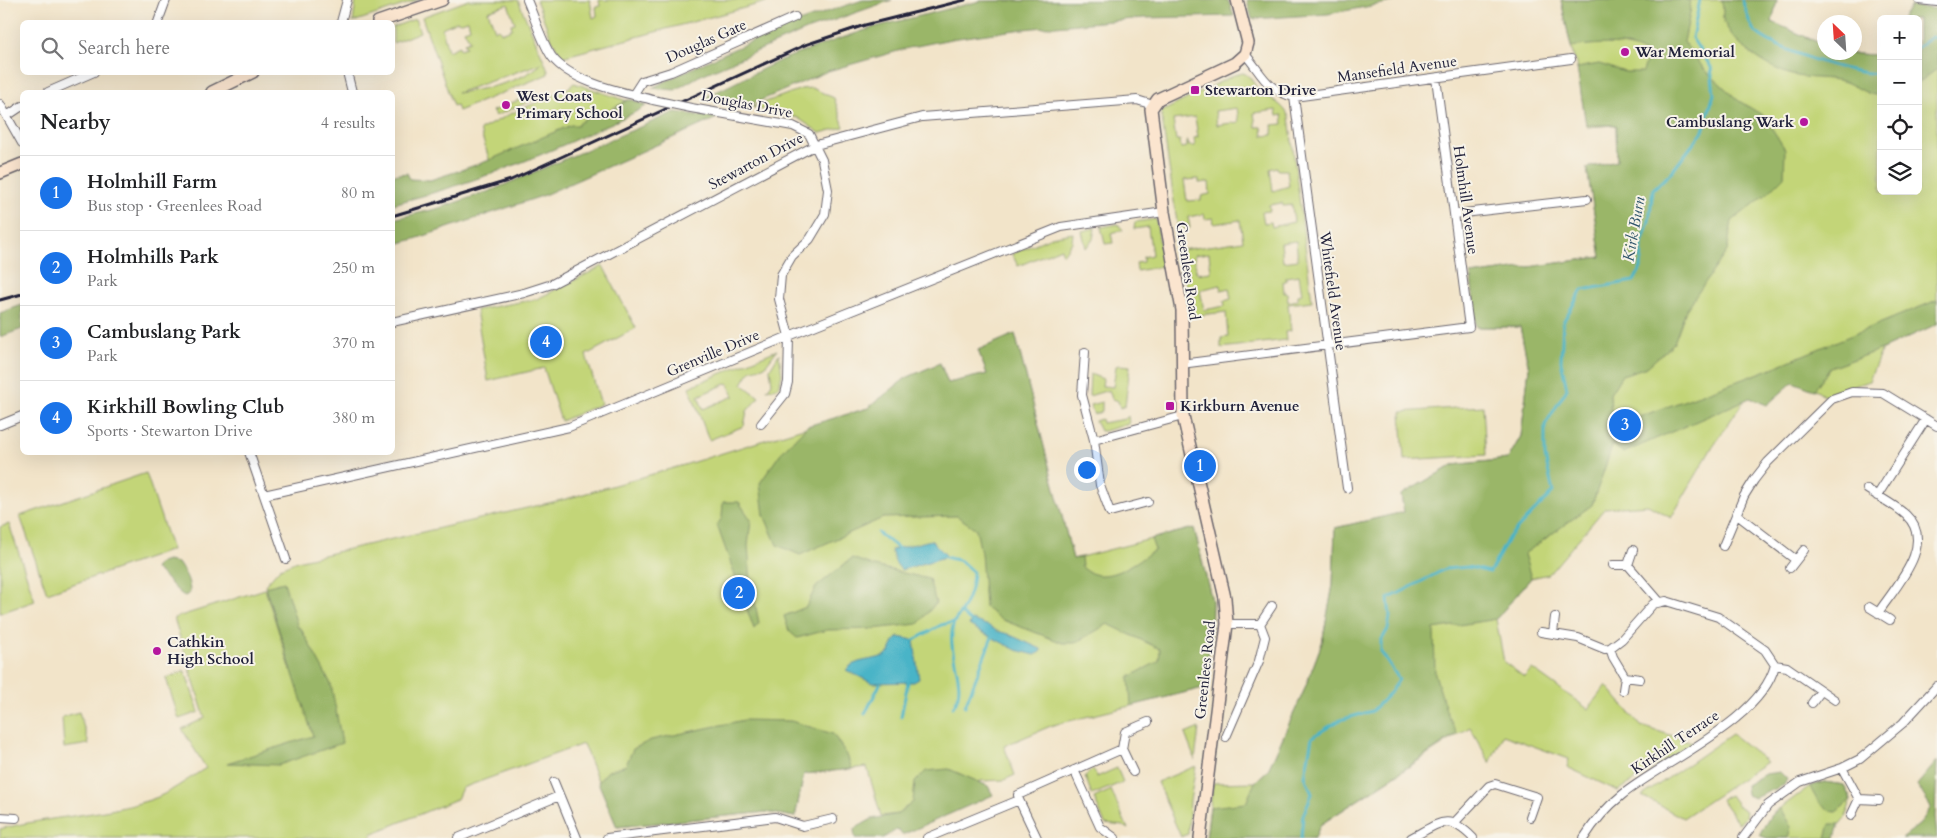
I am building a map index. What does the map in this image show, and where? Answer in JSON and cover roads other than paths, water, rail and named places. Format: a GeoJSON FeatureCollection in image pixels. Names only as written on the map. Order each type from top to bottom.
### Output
{"type":"FeatureCollection","features":[{"type":"Feature","properties":{"kind":"main road"},"geometry":{"type":"LineString","coordinates":[[384,20],[442,0]]}},
{"type":"Feature","properties":{"kind":"main road"},"geometry":{"type":"LineString","coordinates":[[1153,105],[1158,99],[1235,63],[1245,54],[1248,43],[1237,0]]}},
{"type":"Feature","properties":{"kind":"main road"},"geometry":{"type":"LineString","coordinates":[[216,90],[247,75]]}},
{"type":"Feature","properties":{"kind":"main road","name":"Greenlees Road"},"geometry":{"type":"LineString","coordinates":[[1153,105],[1151,114],[1164,212],[1182,310],[1182,416],[1223,589],[1227,624],[1200,838]]}},
{"type":"Feature","properties":{"kind":"main road"},"geometry":{"type":"LineString","coordinates":[[0,173],[20,165]]}},
{"type":"Feature","properties":{"kind":"street"},"geometry":{"type":"LineString","coordinates":[[159,20],[166,0]]}},
{"type":"Feature","properties":{"kind":"street"},"geometry":{"type":"LineString","coordinates":[[342,20],[347,0]]}},
{"type":"Feature","properties":{"kind":"street","name":"Douglas Drive"},"geometry":{"type":"LineString","coordinates":[[528,0],[551,56],[562,66],[595,84],[653,100],[793,126],[809,134],[816,145],[822,160],[828,190],[825,214],[810,239],[792,256],[781,275],[779,299],[790,336],[788,382],[786,394],[760,424]]}},
{"type":"Feature","properties":{"kind":"street"},"geometry":{"type":"LineString","coordinates":[[1919,0],[1937,2]]}},
{"type":"Feature","properties":{"kind":"street","name":"Douglas Gate"},"geometry":{"type":"LineString","coordinates":[[634,95],[642,81],[671,72],[795,17]]}},
{"type":"Feature","properties":{"kind":"street"},"geometry":{"type":"LineString","coordinates":[[1245,54],[1265,82],[1279,93],[1294,97]]}},
{"type":"Feature","properties":{"kind":"street","name":"Mansefield Avenue"},"geometry":{"type":"LineString","coordinates":[[1294,97],[1571,60]]}},
{"type":"Feature","properties":{"kind":"street"},"geometry":{"type":"LineString","coordinates":[[53,90],[87,75]]}},
{"type":"Feature","properties":{"kind":"street"},"geometry":{"type":"LineString","coordinates":[[349,75],[352,90]]}},
{"type":"Feature","properties":{"kind":"street","name":"Holmhill Avenue"},"geometry":{"type":"LineString","coordinates":[[1327,344],[1469,327],[1436,78]]}},
{"type":"Feature","properties":{"kind":"street","name":"Whitefield Avenue"},"geometry":{"type":"LineString","coordinates":[[1294,97],[1347,488]]}},
{"type":"Feature","properties":{"kind":"street","name":"Stewarton Drive"},"geometry":{"type":"LineString","coordinates":[[395,321],[524,293],[552,284],[816,145],[922,117],[1137,100],[1153,105]]}},
{"type":"Feature","properties":{"kind":"street"},"geometry":{"type":"LineString","coordinates":[[0,104],[20,139]]}},
{"type":"Feature","properties":{"kind":"street"},"geometry":{"type":"LineString","coordinates":[[7,116],[20,107]]}},
{"type":"Feature","properties":{"kind":"street"},"geometry":{"type":"LineString","coordinates":[[1455,214],[1587,199]]}},
{"type":"Feature","properties":{"kind":"street","name":"Grenville Drive"},"geometry":{"type":"LineString","coordinates":[[264,495],[569,427],[1061,227],[1164,212]]}},
{"type":"Feature","properties":{"kind":"street"},"geometry":{"type":"LineString","coordinates":[[1181,364],[1327,344]]}},
{"type":"Feature","properties":{"kind":"street"},"geometry":{"type":"LineString","coordinates":[[1084,352],[1082,395],[1094,440],[1100,485],[1110,512],[1148,502]]}},
{"type":"Feature","properties":{"kind":"street"},"geometry":{"type":"LineString","coordinates":[[1723,546],[1744,496],[1768,462],[1832,399],[1852,392],[1883,393],[1937,426]]}},
{"type":"Feature","properties":{"kind":"street"},"geometry":{"type":"LineString","coordinates":[[1094,440],[1182,416]]}},
{"type":"Feature","properties":{"kind":"street"},"geometry":{"type":"LineString","coordinates":[[0,425],[20,417]]}},
{"type":"Feature","properties":{"kind":"street"},"geometry":{"type":"LineString","coordinates":[[1877,496],[1926,419]]}},
{"type":"Feature","properties":{"kind":"street"},"geometry":{"type":"LineString","coordinates":[[250,455],[286,559]]}},
{"type":"Feature","properties":{"kind":"street"},"geometry":{"type":"LineString","coordinates":[[1867,490],[1906,515],[1913,525],[1918,543],[1916,553],[1910,564],[1878,613]]}},
{"type":"Feature","properties":{"kind":"street"},"geometry":{"type":"LineString","coordinates":[[1736,514],[1796,560]]}},
{"type":"Feature","properties":{"kind":"street"},"geometry":{"type":"LineString","coordinates":[[1628,565],[1633,550]]}},
{"type":"Feature","properties":{"kind":"street"},"geometry":{"type":"LineString","coordinates":[[1790,568],[1804,550]]}},
{"type":"Feature","properties":{"kind":"street"},"geometry":{"type":"LineString","coordinates":[[1613,565],[1628,565],[1659,601]]}},
{"type":"Feature","properties":{"kind":"street"},"geometry":{"type":"LineString","coordinates":[[1541,632],[1578,638],[1605,649],[1610,648],[1622,640],[1653,604],[1659,601],[1666,601],[1718,617],[1765,650],[1771,656],[1775,665],[1787,667],[1835,700]]}},
{"type":"Feature","properties":{"kind":"street"},"geometry":{"type":"LineString","coordinates":[[1260,624],[1272,606]]}},
{"type":"Feature","properties":{"kind":"street"},"geometry":{"type":"LineString","coordinates":[[1869,607],[1890,620]]}},
{"type":"Feature","properties":{"kind":"street"},"geometry":{"type":"LineString","coordinates":[[1553,633],[1555,617]]}},
{"type":"Feature","properties":{"kind":"street"},"geometry":{"type":"LineString","coordinates":[[1227,624],[1260,624]]}},
{"type":"Feature","properties":{"kind":"street"},"geometry":{"type":"LineString","coordinates":[[1226,736],[1259,661],[1265,638],[1260,624]]}},
{"type":"Feature","properties":{"kind":"street"},"geometry":{"type":"LineString","coordinates":[[1610,648],[1625,677],[1623,690]]}},
{"type":"Feature","properties":{"kind":"street","name":"Kirkhill Terrace"},"geometry":{"type":"LineString","coordinates":[[1584,838],[1596,821],[1623,794],[1744,712],[1772,677],[1775,665]]}},
{"type":"Feature","properties":{"kind":"street"},"geometry":{"type":"LineString","coordinates":[[1625,677],[1640,679]]}},
{"type":"Feature","properties":{"kind":"street"},"geometry":{"type":"LineString","coordinates":[[1743,838],[1768,805],[1800,782],[1842,768],[1860,759],[1883,740],[1937,686]]}},
{"type":"Feature","properties":{"kind":"street"},"geometry":{"type":"LineString","coordinates":[[1812,703],[1821,691]]}},
{"type":"Feature","properties":{"kind":"street"},"geometry":{"type":"LineString","coordinates":[[1133,772],[1122,749],[1125,732],[1148,722]]}},
{"type":"Feature","properties":{"kind":"street"},"geometry":{"type":"LineString","coordinates":[[1037,838],[1018,795],[1122,749]]}},
{"type":"Feature","properties":{"kind":"street"},"geometry":{"type":"LineString","coordinates":[[1842,768],[1859,799]]}},
{"type":"Feature","properties":{"kind":"street"},"geometry":{"type":"LineString","coordinates":[[1074,770],[1100,826],[1115,838]]}},
{"type":"Feature","properties":{"kind":"street"},"geometry":{"type":"LineString","coordinates":[[554,782],[577,838]]}},
{"type":"Feature","properties":{"kind":"street"},"geometry":{"type":"LineString","coordinates":[[1411,838],[1439,823],[1455,822],[1489,786],[1495,784],[1537,797],[1530,817]]}},
{"type":"Feature","properties":{"kind":"street"},"geometry":{"type":"LineString","coordinates":[[458,838],[559,796]]}},
{"type":"Feature","properties":{"kind":"street"},"geometry":{"type":"LineString","coordinates":[[1859,799],[1879,800]]}},
{"type":"Feature","properties":{"kind":"street"},"geometry":{"type":"LineString","coordinates":[[1851,816],[1859,799]]}},
{"type":"Feature","properties":{"kind":"street"},"geometry":{"type":"LineString","coordinates":[[927,838],[1019,800]]}},
{"type":"Feature","properties":{"kind":"street"},"geometry":{"type":"LineString","coordinates":[[0,817],[16,818]]}},
{"type":"Feature","properties":{"kind":"street"},"geometry":{"type":"LineString","coordinates":[[607,838],[775,817],[802,826],[833,819]]}},
{"type":"Feature","properties":{"kind":"street"},"geometry":{"type":"LineString","coordinates":[[1455,822],[1473,838]]}},
{"type":"Feature","properties":{"kind":"water"},"geometry":{"type":"Polygon","coordinates":[[[931,540],[946,555],[945,557],[901,570],[895,562],[891,550],[931,540]]]}},
{"type":"Feature","properties":{"kind":"water"},"geometry":{"type":"Polygon","coordinates":[[[972,620],[1041,649],[1041,652],[1035,655],[1016,650],[969,625],[972,620]]]}},
{"type":"Feature","properties":{"kind":"water"},"geometry":{"type":"Polygon","coordinates":[[[898,637],[914,640],[919,679],[914,682],[872,683],[846,670],[854,664],[884,656],[891,650],[898,637]]]}},
{"type":"Feature","properties":{"kind":"waterway","name":"Kirk Burn"},"geometry":{"type":"LineString","coordinates":[[1301,838],[1303,815],[1312,794],[1305,776],[1312,737],[1340,720],[1372,711],[1391,692],[1399,679],[1381,652],[1381,641],[1388,629],[1390,616],[1388,599],[1445,569],[1468,567],[1490,572],[1509,537],[1553,492],[1545,456],[1545,425],[1567,389],[1561,361],[1563,322],[1582,290],[1634,281],[1641,268],[1642,243],[1649,221],[1653,189],[1671,173],[1703,131],[1714,94],[1711,67],[1692,38],[1700,0]]}},
{"type":"Feature","properties":{"kind":"waterway"},"geometry":{"type":"LineString","coordinates":[[1742,0],[1753,29],[1775,44],[1814,60],[1835,66],[1854,71],[1877,73]]}},
{"type":"Feature","properties":{"kind":"waterway"},"geometry":{"type":"LineString","coordinates":[[1922,44],[1931,37],[1937,38]]}},
{"type":"Feature","properties":{"kind":"waterway"},"geometry":{"type":"LineString","coordinates":[[878,533],[898,548]]}},
{"type":"Feature","properties":{"kind":"waterway"},"geometry":{"type":"LineString","coordinates":[[914,640],[941,625],[954,622],[968,599],[973,572],[961,561],[945,557]]}},
{"type":"Feature","properties":{"kind":"waterway"},"geometry":{"type":"LineString","coordinates":[[961,613],[970,621]]}},
{"type":"Feature","properties":{"kind":"waterway"},"geometry":{"type":"LineString","coordinates":[[953,707],[958,698],[959,688],[952,645],[954,622]]}},
{"type":"Feature","properties":{"kind":"waterway"},"geometry":{"type":"LineString","coordinates":[[965,706],[992,637]]}},
{"type":"Feature","properties":{"kind":"waterway"},"geometry":{"type":"LineString","coordinates":[[901,717],[908,682]]}},
{"type":"Feature","properties":{"kind":"waterway"},"geometry":{"type":"LineString","coordinates":[[865,714],[880,684]]}},
{"type":"Feature","properties":{"kind":"railway"},"geometry":{"type":"LineString","coordinates":[[395,215],[511,180],[805,45],[865,25],[965,0]]}},
{"type":"Feature","properties":{"kind":"railway"},"geometry":{"type":"LineString","coordinates":[[0,300],[20,295]]}},
{"type":"Feature","properties":{"kind":"place","name":"War Memorial"},"geometry":{"type":"Point","coordinates":[1625,52]}},
{"type":"Feature","properties":{"kind":"place","name":"Stewarton Drive"},"geometry":{"type":"Point","coordinates":[1195,90]}},
{"type":"Feature","properties":{"kind":"place","name":"West Coats Primary School"},"geometry":{"type":"Point","coordinates":[506,105]}},
{"type":"Feature","properties":{"kind":"place","name":"Cambuslang Wark"},"geometry":{"type":"Point","coordinates":[1804,122]}},
{"type":"Feature","properties":{"kind":"place","name":"Kirkhill Bowling Club"},"geometry":{"type":"Point","coordinates":[546,342]}},
{"type":"Feature","properties":{"kind":"place","name":"Kirkburn Avenue"},"geometry":{"type":"Point","coordinates":[1170,406]}},
{"type":"Feature","properties":{"kind":"place","name":"Cambuslang Park"},"geometry":{"type":"Point","coordinates":[1625,425]}},
{"type":"Feature","properties":{"kind":"place","name":"Holmhill Farm"},"geometry":{"type":"Point","coordinates":[1200,466]}},
{"type":"Feature","properties":{"kind":"place","name":"Holmhills Park"},"geometry":{"type":"Point","coordinates":[739,593]}},
{"type":"Feature","properties":{"kind":"place","name":"Cathkin High School"},"geometry":{"type":"Point","coordinates":[157,651]}}]}
